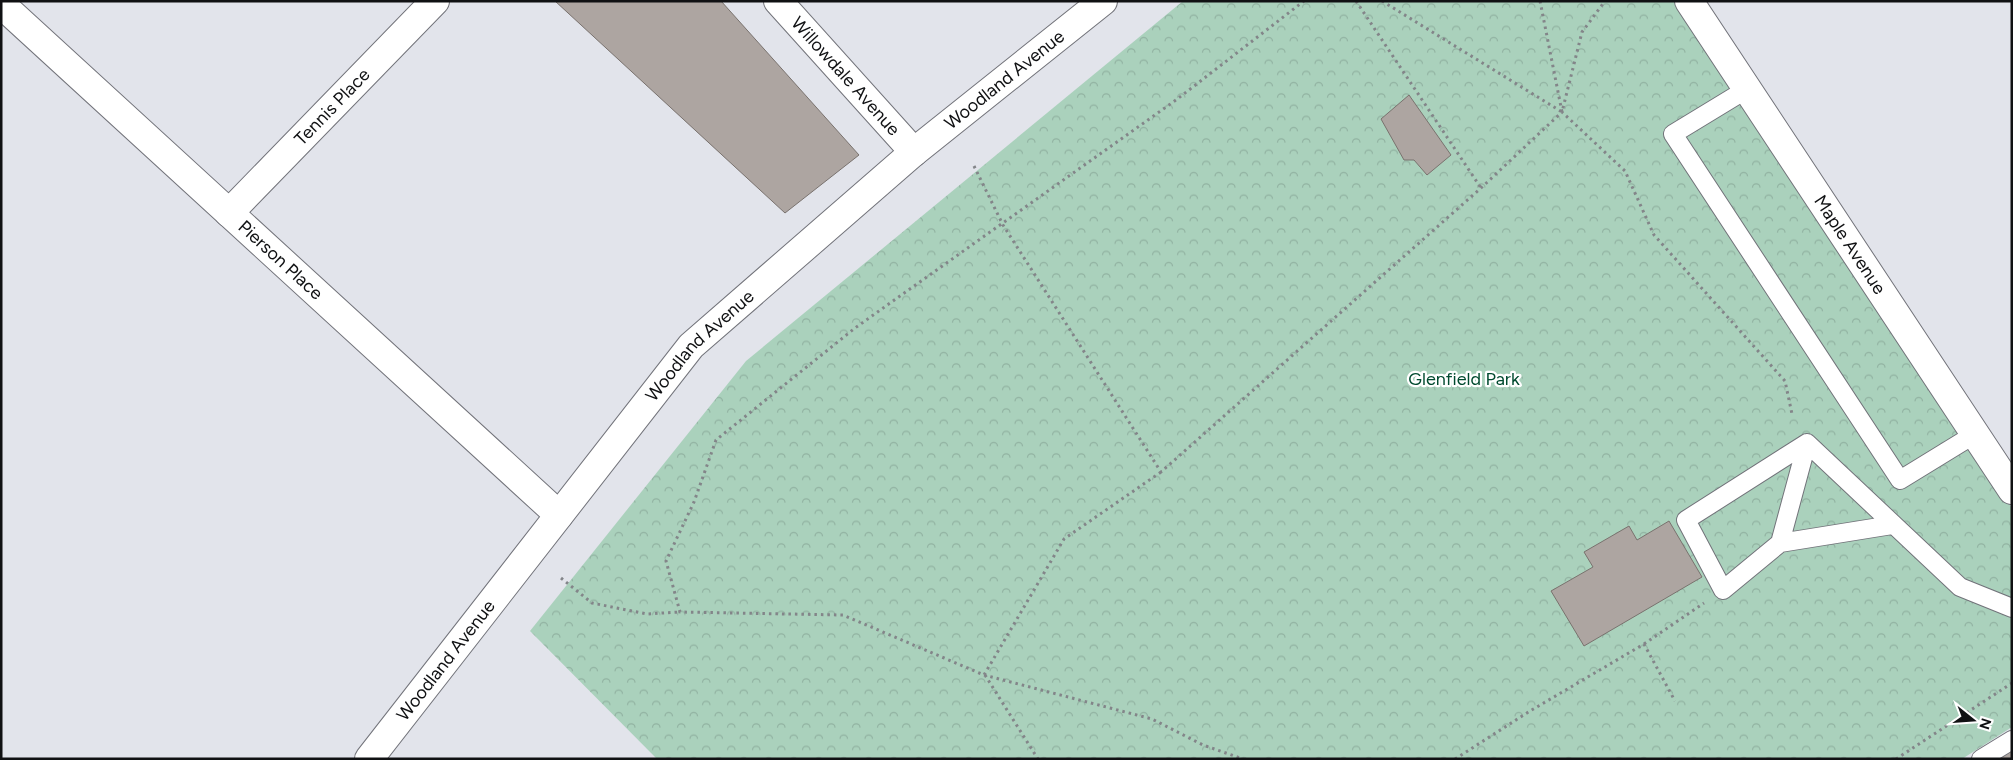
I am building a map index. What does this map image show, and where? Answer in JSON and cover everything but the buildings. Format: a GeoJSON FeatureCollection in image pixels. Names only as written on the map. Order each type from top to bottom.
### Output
{"type":"FeatureCollection","features":[{"type":"Feature","properties":{"kind":"street","name":"Tennis Place"},"geometry":{"type":"LineString","coordinates":[[229,213],[435,1]]}},
{"type":"Feature","properties":{"kind":"street","name":"Willowdale Avenue"},"geometry":{"type":"LineString","coordinates":[[778,1],[914,152]]}},
{"type":"Feature","properties":{"kind":"street","name":"Woodland Avenue"},"geometry":{"type":"LineString","coordinates":[[369,759],[691,346],[914,152],[1103,1]]}},
{"type":"Feature","properties":{"kind":"street","name":"Maple Avenue"},"geometry":{"type":"LineString","coordinates":[[1689,1],[2012,490]]}},
{"type":"Feature","properties":{"kind":"street","name":"Pierson Place"},"geometry":{"type":"LineString","coordinates":[[1,4],[559,515]]}},
{"type":"Feature","properties":{"kind":"lane"},"geometry":{"type":"LineString","coordinates":[[1747,90],[1673,134],[1900,480],[1975,434]]}},
{"type":"Feature","properties":{"kind":"lane"},"geometry":{"type":"LineString","coordinates":[[1808,443],[1960,587],[2012,608]]}},
{"type":"Feature","properties":{"kind":"lane"},"geometry":{"type":"LineString","coordinates":[[1780,543],[1808,443]]}},
{"type":"Feature","properties":{"kind":"lane"},"geometry":{"type":"LineString","coordinates":[[1808,443],[1686,520],[1723,590],[1780,543],[1892,524]]}},
{"type":"Feature","properties":{"kind":"lane"},"geometry":{"type":"LineString","coordinates":[[1981,759],[2012,740]]}},
{"type":"Feature","properties":{"kind":"path"},"geometry":{"type":"LineString","coordinates":[[680,612],[666,561],[694,502],[716,440],[855,328],[1003,225],[1176,100],[1304,1]]}},
{"type":"Feature","properties":{"kind":"path"},"geometry":{"type":"LineString","coordinates":[[1356,1],[1481,188]]}},
{"type":"Feature","properties":{"kind":"path"},"geometry":{"type":"LineString","coordinates":[[1382,1],[1562,112],[1625,171],[1654,235],[1785,381],[1792,414]]}},
{"type":"Feature","properties":{"kind":"path"},"geometry":{"type":"LineString","coordinates":[[1540,1],[1562,112]]}},
{"type":"Feature","properties":{"kind":"path"},"geometry":{"type":"LineString","coordinates":[[984,675],[1064,539],[1161,472],[1481,188],[1562,112],[1582,32],[1605,1]]}},
{"type":"Feature","properties":{"kind":"path"},"geometry":{"type":"LineString","coordinates":[[974,166],[1003,225],[1161,472]]}},
{"type":"Feature","properties":{"kind":"path"},"geometry":{"type":"LineString","coordinates":[[561,578],[592,603],[647,614],[680,612],[843,615],[984,675],[1152,718],[1203,745],[1243,759]]}},
{"type":"Feature","properties":{"kind":"path"},"geometry":{"type":"LineString","coordinates":[[1456,759],[1530,711],[1644,644],[1723,590]]}},
{"type":"Feature","properties":{"kind":"path"},"geometry":{"type":"LineString","coordinates":[[1644,644],[1675,701]]}},
{"type":"Feature","properties":{"kind":"path"},"geometry":{"type":"LineString","coordinates":[[984,675],[1038,759]]}},
{"type":"Feature","properties":{"kind":"path"},"geometry":{"type":"LineString","coordinates":[[1896,759],[2012,683]]}},
{"type":"Feature","properties":{"kind":"green space","name":"Glenfield Park"},"geometry":{"type":"Polygon","coordinates":[[[1183,1],[1677,1],[2012,508],[2012,727],[1962,759],[657,759],[530,631],[746,361],[1183,1]]]}}]}
